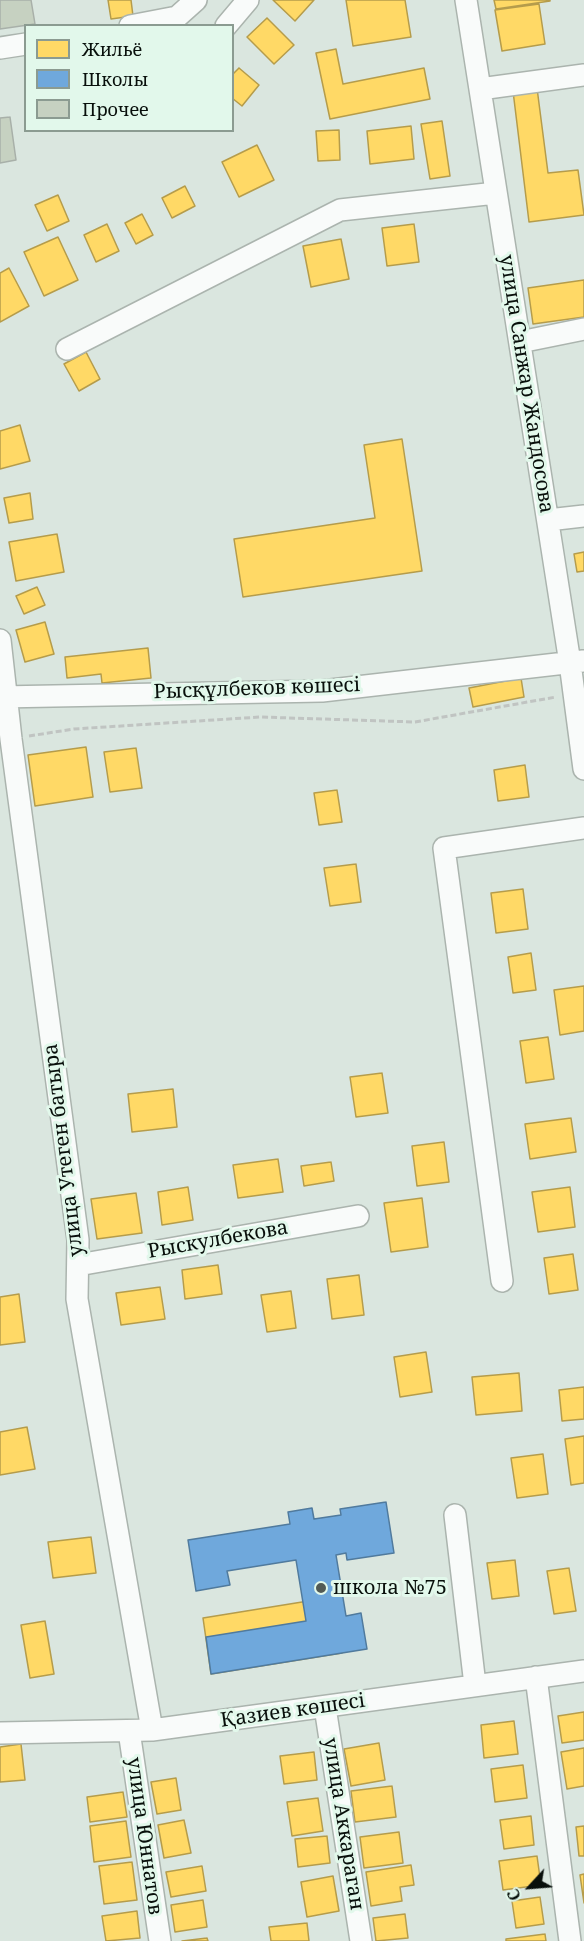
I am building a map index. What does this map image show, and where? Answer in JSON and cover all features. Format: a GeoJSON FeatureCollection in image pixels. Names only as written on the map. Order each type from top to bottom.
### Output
{"type":"FeatureCollection","features":[{"type":"Feature","properties":{"kind":"street"},"geometry":{"type":"LineString","coordinates":[[140,24],[177,17],[196,0]]}},
{"type":"Feature","properties":{"kind":"street"},"geometry":{"type":"LineString","coordinates":[[228,24],[248,0]]}},
{"type":"Feature","properties":{"kind":"street","name":"улица Санжар Жандосова"},"geometry":{"type":"LineString","coordinates":[[466,0],[548,520],[577,662],[574,694],[584,769]]}},
{"type":"Feature","properties":{"kind":"street"},"geometry":{"type":"LineString","coordinates":[[0,48],[24,44]]}},
{"type":"Feature","properties":{"kind":"street"},"geometry":{"type":"LineString","coordinates":[[480,89],[584,75]]}},
{"type":"Feature","properties":{"kind":"street"},"geometry":{"type":"LineString","coordinates":[[67,350],[340,210],[496,193]]}},
{"type":"Feature","properties":{"kind":"street"},"geometry":{"type":"LineString","coordinates":[[520,342],[584,329]]}},
{"type":"Feature","properties":{"kind":"street"},"geometry":{"type":"LineString","coordinates":[[548,520],[584,516]]}},
{"type":"Feature","properties":{"kind":"street","name":"улица Утеген батыра"},"geometry":{"type":"LineString","coordinates":[[0,640],[4,696],[78,1240],[77,1299],[152,1730]]}},
{"type":"Feature","properties":{"kind":"street","name":"Рысқұлбеков көшесі"},"geometry":{"type":"LineString","coordinates":[[4,696],[322,691],[577,662]]}},
{"type":"Feature","properties":{"kind":"street"},"geometry":{"type":"LineString","coordinates":[[502,1281],[444,848],[584,828]]}},
{"type":"Feature","properties":{"kind":"street","name":"Рыскулбекова"},"geometry":{"type":"LineString","coordinates":[[78,1265],[358,1216]]}},
{"type":"Feature","properties":{"kind":"street"},"geometry":{"type":"LineString","coordinates":[[455,1515],[475,1685]]}},
{"type":"Feature","properties":{"kind":"street","name":"Қазиев көшесі"},"geometry":{"type":"LineString","coordinates":[[0,1733],[152,1730],[584,1671]]}},
{"type":"Feature","properties":{"kind":"street"},"geometry":{"type":"LineString","coordinates":[[536,1677],[570,1941]]}},
{"type":"Feature","properties":{"kind":"street","name":"улица Аккараган"},"geometry":{"type":"LineString","coordinates":[[325,1707],[361,1941]]}},
{"type":"Feature","properties":{"kind":"street","name":"улица Юннатов"},"geometry":{"type":"LineString","coordinates":[[129,1731],[160,1941]]}},
{"type":"Feature","properties":{"kind":"path"},"geometry":{"type":"LineString","coordinates":[[11,739],[74,729],[260,717],[415,722],[574,694]]}},
{"type":"Feature","properties":{"kind":"building: Жильё"},"geometry":{"type":"Polygon","coordinates":[[[108,0],[131,0],[133,16],[111,19],[108,0]]]}},
{"type":"Feature","properties":{"kind":"building: Жильё"},"geometry":{"type":"Polygon","coordinates":[[[273,0],[314,0],[295,21],[273,0]]]}},
{"type":"Feature","properties":{"kind":"building: Жильё"},"geometry":{"type":"Polygon","coordinates":[[[346,0],[405,0],[411,37],[353,46],[346,0]]]}},
{"type":"Feature","properties":{"kind":"building: Жильё"},"geometry":{"type":"Polygon","coordinates":[[[494,0],[550,0],[550,1],[496,9],[494,0]]]}},
{"type":"Feature","properties":{"kind":"building: Жильё"},"geometry":{"type":"Polygon","coordinates":[[[539,4],[545,44],[502,51],[495,10],[539,4]]]}},
{"type":"Feature","properties":{"kind":"building: Жильё"},"geometry":{"type":"Polygon","coordinates":[[[267,18],[294,45],[274,64],[247,37],[267,18]]]}},
{"type":"Feature","properties":{"kind":"building: Жильё"},"geometry":{"type":"Polygon","coordinates":[[[336,49],[343,84],[424,68],[430,99],[330,119],[316,53],[336,49]]]}},
{"type":"Feature","properties":{"kind":"building: Жильё"},"geometry":{"type":"Polygon","coordinates":[[[239,68],[259,85],[242,106],[234,100],[234,73],[239,68]]]}},
{"type":"Feature","properties":{"kind":"building: Жильё"},"geometry":{"type":"Polygon","coordinates":[[[537,88],[548,173],[578,170],[584,215],[529,222],[513,91],[537,88]]]}},
{"type":"Feature","properties":{"kind":"building: Жильё"},"geometry":{"type":"Polygon","coordinates":[[[442,121],[450,176],[430,179],[421,124],[442,121]]]}},
{"type":"Feature","properties":{"kind":"building: Жильё"},"geometry":{"type":"Polygon","coordinates":[[[411,126],[414,159],[370,164],[367,131],[411,126]]]}},
{"type":"Feature","properties":{"kind":"building: Жильё"},"geometry":{"type":"Polygon","coordinates":[[[339,130],[340,160],[318,161],[316,131],[339,130]]]}},
{"type":"Feature","properties":{"kind":"building: Жильё"},"geometry":{"type":"Polygon","coordinates":[[[257,145],[274,180],[239,197],[222,162],[257,145]]]}},
{"type":"Feature","properties":{"kind":"building: Жильё"},"geometry":{"type":"Polygon","coordinates":[[[185,186],[195,206],[172,218],[162,198],[185,186]]]}},
{"type":"Feature","properties":{"kind":"building: Жильё"},"geometry":{"type":"Polygon","coordinates":[[[58,195],[69,221],[47,231],[35,205],[58,195]]]}},
{"type":"Feature","properties":{"kind":"building: Жильё"},"geometry":{"type":"Polygon","coordinates":[[[142,214],[153,235],[136,244],[125,223],[142,214]]]}},
{"type":"Feature","properties":{"kind":"building: Жильё"},"geometry":{"type":"Polygon","coordinates":[[[107,224],[119,251],[96,262],[84,235],[107,224]]]}},
{"type":"Feature","properties":{"kind":"building: Жильё"},"geometry":{"type":"Polygon","coordinates":[[[414,224],[419,262],[387,266],[382,228],[414,224]]]}},
{"type":"Feature","properties":{"kind":"building: Жильё"},"geometry":{"type":"Polygon","coordinates":[[[58,237],[78,280],[44,296],[24,252],[58,237]]]}},
{"type":"Feature","properties":{"kind":"building: Жильё"},"geometry":{"type":"Polygon","coordinates":[[[341,239],[349,279],[311,287],[303,246],[341,239]]]}},
{"type":"Feature","properties":{"kind":"building: Жильё"},"geometry":{"type":"Polygon","coordinates":[[[9,268],[29,306],[0,322],[0,273],[9,268]]]}},
{"type":"Feature","properties":{"kind":"building: Жильё"},"geometry":{"type":"Polygon","coordinates":[[[584,280],[584,317],[533,324],[528,288],[584,280]]]}},
{"type":"Feature","properties":{"kind":"building: Жильё"},"geometry":{"type":"Polygon","coordinates":[[[86,352],[100,379],[79,391],[64,364],[86,352]]]}},
{"type":"Feature","properties":{"kind":"building: Жильё"},"geometry":{"type":"Polygon","coordinates":[[[20,425],[30,461],[0,469],[0,431],[20,425]]]}},
{"type":"Feature","properties":{"kind":"building: Жильё"},"geometry":{"type":"Polygon","coordinates":[[[402,439],[422,571],[243,597],[234,539],[375,518],[364,445],[402,439]]]}},
{"type":"Feature","properties":{"kind":"building: Жильё"},"geometry":{"type":"Polygon","coordinates":[[[30,493],[33,519],[9,523],[4,498],[30,493]]]}},
{"type":"Feature","properties":{"kind":"building: Жильё"},"geometry":{"type":"Polygon","coordinates":[[[57,534],[64,572],[16,581],[9,542],[57,534]]]}},
{"type":"Feature","properties":{"kind":"building: Жильё"},"geometry":{"type":"Polygon","coordinates":[[[584,552],[584,571],[577,572],[574,554],[584,552]]]}},
{"type":"Feature","properties":{"kind":"building: Жильё"},"geometry":{"type":"Polygon","coordinates":[[[37,587],[45,605],[24,614],[16,596],[37,587]]]}},
{"type":"Feature","properties":{"kind":"building: Жильё"},"geometry":{"type":"Polygon","coordinates":[[[45,622],[54,654],[25,662],[16,630],[45,622]]]}},
{"type":"Feature","properties":{"kind":"building: Жильё"},"geometry":{"type":"Polygon","coordinates":[[[148,648],[151,678],[102,683],[101,674],[67,678],[65,657],[148,648]]]}},
{"type":"Feature","properties":{"kind":"building: Жильё"},"geometry":{"type":"Polygon","coordinates":[[[521,678],[524,697],[473,707],[469,688],[521,678]]]}},
{"type":"Feature","properties":{"kind":"building: Жильё"},"geometry":{"type":"Polygon","coordinates":[[[86,747],[93,797],[35,806],[28,755],[86,747]]]}},
{"type":"Feature","properties":{"kind":"building: Жильё"},"geometry":{"type":"Polygon","coordinates":[[[136,748],[142,788],[110,792],[104,752],[136,748]]]}},
{"type":"Feature","properties":{"kind":"building: Жильё"},"geometry":{"type":"Polygon","coordinates":[[[525,765],[529,797],[498,801],[494,770],[525,765]]]}},
{"type":"Feature","properties":{"kind":"building: Жильё"},"geometry":{"type":"Polygon","coordinates":[[[337,790],[342,822],[319,825],[314,793],[337,790]]]}},
{"type":"Feature","properties":{"kind":"building: Жильё"},"geometry":{"type":"Polygon","coordinates":[[[356,864],[361,902],[330,906],[324,868],[356,864]]]}},
{"type":"Feature","properties":{"kind":"building: Жильё"},"geometry":{"type":"Polygon","coordinates":[[[523,889],[528,929],[496,933],[491,893],[523,889]]]}},
{"type":"Feature","properties":{"kind":"building: Жильё"},"geometry":{"type":"Polygon","coordinates":[[[531,953],[536,990],[513,993],[508,957],[531,953]]]}},
{"type":"Feature","properties":{"kind":"building: Жильё"},"geometry":{"type":"Polygon","coordinates":[[[584,986],[584,1031],[560,1035],[554,990],[584,986]]]}},
{"type":"Feature","properties":{"kind":"building: Жильё"},"geometry":{"type":"Polygon","coordinates":[[[548,1037],[554,1079],[526,1083],[520,1041],[548,1037]]]}},
{"type":"Feature","properties":{"kind":"building: Жильё"},"geometry":{"type":"Polygon","coordinates":[[[382,1073],[388,1113],[356,1117],[350,1077],[382,1073]]]}},
{"type":"Feature","properties":{"kind":"building: Жильё"},"geometry":{"type":"Polygon","coordinates":[[[173,1089],[177,1127],[132,1132],[128,1094],[173,1089]]]}},
{"type":"Feature","properties":{"kind":"building: Жильё"},"geometry":{"type":"Polygon","coordinates":[[[571,1118],[576,1152],[530,1159],[525,1124],[571,1118]]]}},
{"type":"Feature","properties":{"kind":"building: Жильё"},"geometry":{"type":"Polygon","coordinates":[[[444,1142],[449,1182],[417,1186],[412,1146],[444,1142]]]}},
{"type":"Feature","properties":{"kind":"building: Жильё"},"geometry":{"type":"Polygon","coordinates":[[[278,1159],[283,1192],[238,1198],[233,1165],[278,1159]]]}},
{"type":"Feature","properties":{"kind":"building: Жильё"},"geometry":{"type":"Polygon","coordinates":[[[331,1162],[334,1181],[304,1186],[301,1166],[331,1162]]]}},
{"type":"Feature","properties":{"kind":"building: Жильё"},"geometry":{"type":"Polygon","coordinates":[[[188,1187],[193,1220],[162,1225],[158,1192],[188,1187]]]}},
{"type":"Feature","properties":{"kind":"building: Жильё"},"geometry":{"type":"Polygon","coordinates":[[[570,1187],[575,1227],[538,1232],[532,1192],[570,1187]]]}},
{"type":"Feature","properties":{"kind":"building: Жильё"},"geometry":{"type":"Polygon","coordinates":[[[136,1193],[142,1233],[97,1239],[91,1199],[136,1193]]]}},
{"type":"Feature","properties":{"kind":"building: Жильё"},"geometry":{"type":"Polygon","coordinates":[[[422,1198],[428,1247],[391,1252],[384,1203],[422,1198]]]}},
{"type":"Feature","properties":{"kind":"building: Жильё"},"geometry":{"type":"Polygon","coordinates":[[[573,1254],[578,1290],[549,1294],[544,1258],[573,1254]]]}},
{"type":"Feature","properties":{"kind":"building: Жильё"},"geometry":{"type":"Polygon","coordinates":[[[218,1265],[222,1294],[185,1299],[182,1270],[218,1265]]]}},
{"type":"Feature","properties":{"kind":"building: Жильё"},"geometry":{"type":"Polygon","coordinates":[[[359,1275],[364,1315],[332,1319],[327,1279],[359,1275]]]}},
{"type":"Feature","properties":{"kind":"building: Жильё"},"geometry":{"type":"Polygon","coordinates":[[[160,1287],[165,1319],[121,1325],[116,1293],[160,1287]]]}},
{"type":"Feature","properties":{"kind":"building: Жильё"},"geometry":{"type":"Polygon","coordinates":[[[291,1291],[296,1328],[267,1332],[261,1295],[291,1291]]]}},
{"type":"Feature","properties":{"kind":"building: Жильё"},"geometry":{"type":"Polygon","coordinates":[[[19,1294],[25,1342],[0,1345],[0,1297],[19,1294]]]}},
{"type":"Feature","properties":{"kind":"building: Жильё"},"geometry":{"type":"Polygon","coordinates":[[[426,1352],[432,1392],[400,1397],[394,1357],[426,1352]]]}},
{"type":"Feature","properties":{"kind":"building: Жильё"},"geometry":{"type":"Polygon","coordinates":[[[519,1373],[522,1411],[476,1415],[472,1377],[519,1373]]]}},
{"type":"Feature","properties":{"kind":"building: Жильё"},"geometry":{"type":"Polygon","coordinates":[[[584,1387],[584,1419],[562,1421],[559,1390],[584,1387]]]}},
{"type":"Feature","properties":{"kind":"building: Жильё"},"geometry":{"type":"Polygon","coordinates":[[[27,1427],[35,1469],[0,1475],[0,1432],[27,1427]]]}},
{"type":"Feature","properties":{"kind":"building: Жильё"},"geometry":{"type":"Polygon","coordinates":[[[584,1436],[584,1483],[571,1485],[565,1439],[584,1436]]]}},
{"type":"Feature","properties":{"kind":"building: Жильё"},"geometry":{"type":"Polygon","coordinates":[[[543,1454],[548,1494],[517,1498],[511,1458],[543,1454]]]}},
{"type":"Feature","properties":{"kind":"building: Жильё"},"geometry":{"type":"Polygon","coordinates":[[[91,1537],[96,1573],[53,1578],[48,1542],[91,1537]]]}},
{"type":"Feature","properties":{"kind":"building: Жильё"},"geometry":{"type":"Polygon","coordinates":[[[515,1560],[519,1596],[492,1599],[487,1563],[515,1560]]]}},
{"type":"Feature","properties":{"kind":"building: Жильё"},"geometry":{"type":"Polygon","coordinates":[[[569,1568],[576,1611],[554,1614],[547,1571],[569,1568]]]}},
{"type":"Feature","properties":{"kind":"building: Жильё"},"geometry":{"type":"Polygon","coordinates":[[[333,1597],[342,1653],[211,1674],[203,1618],[333,1597]]]}},
{"type":"Feature","properties":{"kind":"building: Жильё"},"geometry":{"type":"Polygon","coordinates":[[[45,1621],[54,1674],[30,1678],[21,1625],[45,1621]]]}},
{"type":"Feature","properties":{"kind":"building: Жильё"},"geometry":{"type":"Polygon","coordinates":[[[584,1712],[584,1740],[562,1743],[558,1716],[584,1712]]]}},
{"type":"Feature","properties":{"kind":"building: Жильё"},"geometry":{"type":"Polygon","coordinates":[[[514,1721],[518,1754],[484,1758],[481,1725],[514,1721]]]}},
{"type":"Feature","properties":{"kind":"building: Жильё"},"geometry":{"type":"Polygon","coordinates":[[[379,1743],[385,1780],[351,1786],[344,1749],[379,1743]]]}},
{"type":"Feature","properties":{"kind":"building: Жильё"},"geometry":{"type":"Polygon","coordinates":[[[21,1744],[25,1780],[0,1782],[0,1747],[21,1744]]]}},
{"type":"Feature","properties":{"kind":"building: Жильё"},"geometry":{"type":"Polygon","coordinates":[[[584,1748],[584,1786],[567,1789],[561,1752],[584,1748]]]}},
{"type":"Feature","properties":{"kind":"building: Жильё"},"geometry":{"type":"Polygon","coordinates":[[[314,1752],[317,1780],[284,1784],[280,1756],[314,1752]]]}},
{"type":"Feature","properties":{"kind":"building: Жильё"},"geometry":{"type":"Polygon","coordinates":[[[523,1765],[527,1798],[495,1802],[491,1769],[523,1765]]]}},
{"type":"Feature","properties":{"kind":"building: Жильё"},"geometry":{"type":"Polygon","coordinates":[[[176,1778],[181,1810],[157,1814],[151,1782],[176,1778]]]}},
{"type":"Feature","properties":{"kind":"building: Жильё"},"geometry":{"type":"Polygon","coordinates":[[[392,1786],[396,1817],[355,1822],[351,1791],[392,1786]]]}},
{"type":"Feature","properties":{"kind":"building: Жильё"},"geometry":{"type":"Polygon","coordinates":[[[123,1792],[127,1817],[90,1822],[87,1797],[123,1792]]]}},
{"type":"Feature","properties":{"kind":"building: Жильё"},"geometry":{"type":"Polygon","coordinates":[[[318,1798],[323,1831],[292,1836],[287,1802],[318,1798]]]}},
{"type":"Feature","properties":{"kind":"building: Жильё"},"geometry":{"type":"Polygon","coordinates":[[[531,1816],[534,1845],[504,1849],[500,1820],[531,1816]]]}},
{"type":"Feature","properties":{"kind":"building: Жильё"},"geometry":{"type":"Polygon","coordinates":[[[184,1820],[191,1853],[164,1858],[158,1825],[184,1820]]]}},
{"type":"Feature","properties":{"kind":"building: Жильё"},"geometry":{"type":"Polygon","coordinates":[[[126,1821],[131,1857],[94,1862],[90,1826],[126,1821]]]}},
{"type":"Feature","properties":{"kind":"building: Жильё"},"geometry":{"type":"Polygon","coordinates":[[[584,1826],[584,1856],[579,1856],[576,1827],[584,1826]]]}},
{"type":"Feature","properties":{"kind":"building: Жильё"},"geometry":{"type":"Polygon","coordinates":[[[399,1832],[403,1863],[364,1868],[360,1837],[399,1832]]]}},
{"type":"Feature","properties":{"kind":"building: Жильё"},"geometry":{"type":"Polygon","coordinates":[[[327,1836],[330,1863],[298,1867],[295,1839],[327,1836]]]}},
{"type":"Feature","properties":{"kind":"building: Жильё"},"geometry":{"type":"Polygon","coordinates":[[[537,1856],[541,1885],[503,1890],[499,1861],[537,1856]]]}},
{"type":"Feature","properties":{"kind":"building: Жильё"},"geometry":{"type":"Polygon","coordinates":[[[132,1862],[137,1900],[104,1904],[99,1866],[132,1862]]]}},
{"type":"Feature","properties":{"kind":"building: Жильё"},"geometry":{"type":"Polygon","coordinates":[[[411,1865],[414,1885],[400,1887],[402,1901],[371,1906],[366,1872],[411,1865]]]}},
{"type":"Feature","properties":{"kind":"building: Жильё"},"geometry":{"type":"Polygon","coordinates":[[[202,1866],[206,1891],[171,1897],[166,1872],[202,1866]]]}},
{"type":"Feature","properties":{"kind":"building: Жильё"},"geometry":{"type":"Polygon","coordinates":[[[584,1874],[584,1903],[580,1875],[584,1874]]]}},
{"type":"Feature","properties":{"kind":"building: Жильё"},"geometry":{"type":"Polygon","coordinates":[[[333,1876],[339,1911],[307,1917],[301,1882],[333,1876]]]}},
{"type":"Feature","properties":{"kind":"building: Жильё"},"geometry":{"type":"Polygon","coordinates":[[[540,1897],[544,1924],[516,1928],[512,1901],[540,1897]]]}},
{"type":"Feature","properties":{"kind":"building: Жильё"},"geometry":{"type":"Polygon","coordinates":[[[203,1900],[207,1927],[175,1932],[171,1905],[203,1900]]]}},
{"type":"Feature","properties":{"kind":"building: Жильё"},"geometry":{"type":"Polygon","coordinates":[[[137,1911],[140,1938],[106,1941],[102,1916],[137,1911]]]}},
{"type":"Feature","properties":{"kind":"building: Жильё"},"geometry":{"type":"Polygon","coordinates":[[[405,1914],[408,1938],[376,1941],[373,1918],[405,1914]]]}},
{"type":"Feature","properties":{"kind":"building: Жильё"},"geometry":{"type":"Polygon","coordinates":[[[307,1923],[309,1941],[271,1941],[269,1927],[307,1923]]]}},
{"type":"Feature","properties":{"kind":"building: Жильё"},"geometry":{"type":"Polygon","coordinates":[[[545,1934],[546,1941],[506,1941],[506,1939],[545,1934]]]}},
{"type":"Feature","properties":{"kind":"building: Жильё"},"geometry":{"type":"Polygon","coordinates":[[[207,1938],[208,1941],[182,1941],[207,1938]]]}},
{"type":"Feature","properties":{"kind":"building: Школы","name":"школа №75"},"geometry":{"type":"Polygon","coordinates":[[[386,1502],[394,1553],[347,1560],[346,1553],[336,1555],[346,1616],[361,1613],[367,1649],[211,1674],[206,1637],[306,1621],[296,1560],[227,1571],[230,1585],[196,1591],[188,1540],[290,1524],[288,1512],[312,1508],[314,1519],[341,1515],[340,1509],[386,1502]]]}},
{"type":"Feature","properties":{"kind":"building: Прочее"},"geometry":{"type":"Polygon","coordinates":[[[0,0],[31,0],[35,24],[0,29],[0,0]]]}},
{"type":"Feature","properties":{"kind":"building: Прочее"},"geometry":{"type":"Polygon","coordinates":[[[10,117],[16,160],[0,163],[0,118],[10,117]]]}},
{"type":"Feature","properties":{"kind":"place","name":"школа №75"},"geometry":{"type":"Point","coordinates":[321,1588]}}]}
